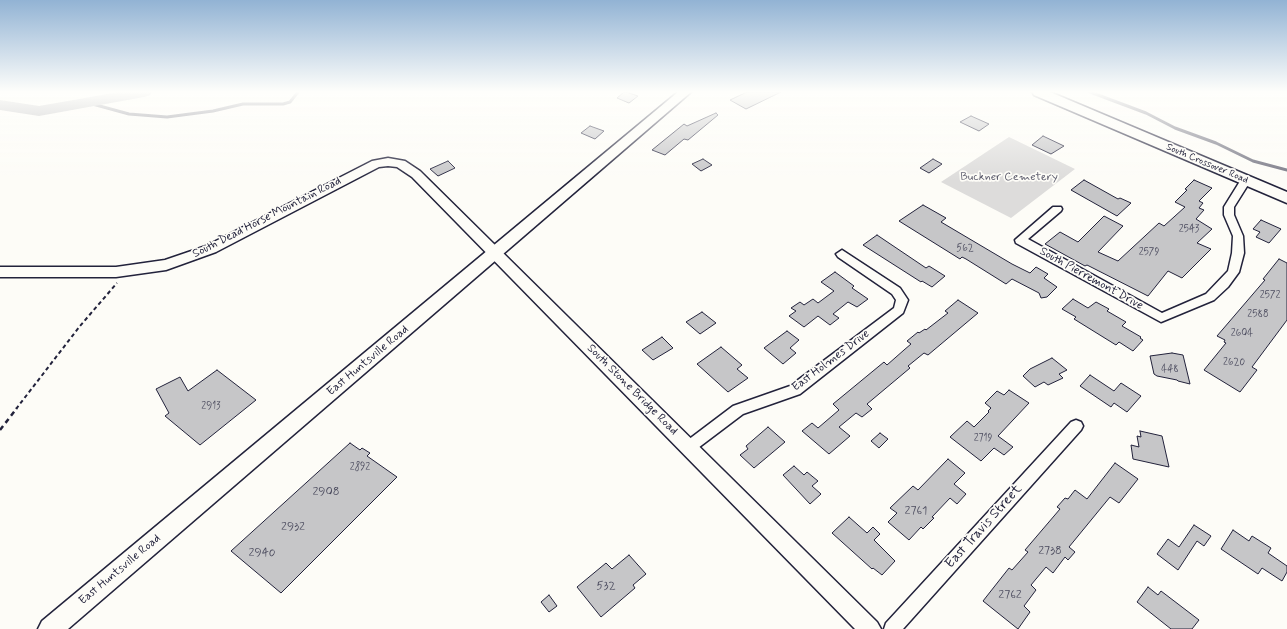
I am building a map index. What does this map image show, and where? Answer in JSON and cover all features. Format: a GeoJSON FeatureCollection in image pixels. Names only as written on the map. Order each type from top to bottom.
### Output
{"type":"FeatureCollection","features":[{"type":"Feature","properties":{"kind":"main road","name":"East Huntsville Road"},"geometry":{"type":"LineString","coordinates":[[50,629],[650,121]]}},
{"type":"Feature","properties":{"kind":"main road","name":"South Crossover Road"},"geometry":{"type":"LineString","coordinates":[[1108,121],[1287,198]]}},
{"type":"Feature","properties":{"kind":"street","name":"South Stone Bridge Road"},"geometry":{"type":"LineString","coordinates":[[388,162],[401,164],[416,174],[494,254],[689,446],[870,629]]}},
{"type":"Feature","properties":{"kind":"street","name":"South Dead Horse Mountain Road"},"geometry":{"type":"LineString","coordinates":[[0,272],[127,271],[166,265],[205,252],[361,171],[376,164],[388,162]]}},
{"type":"Feature","properties":{"kind":"street","name":"South Pierremont Drive"},"geometry":{"type":"LineString","coordinates":[[1057,209],[1020,240],[1161,318],[1210,297],[1224,284],[1233,272],[1238,254],[1238,236],[1230,215],[1229,207],[1246,180]]}},
{"type":"Feature","properties":{"kind":"street","name":"East Holmes Drive"},"geometry":{"type":"LineString","coordinates":[[689,446],[738,410],[795,390],[899,310],[902,300],[896,291],[842,254]]}},
{"type":"Feature","properties":{"kind":"street","name":"East Travis Street"},"geometry":{"type":"LineString","coordinates":[[892,629],[1076,426]]}},
{"type":"Feature","properties":{"kind":"path"},"geometry":{"type":"LineString","coordinates":[[0,430],[80,326],[127,271]]}},
{"type":"Feature","properties":{"kind":"green space","name":"Buckner Cemetery"},"geometry":{"type":"Polygon","coordinates":[[[1009,137],[1075,169],[1011,218],[941,182],[1009,137]]]}},
{"type":"Feature","properties":{"kind":"building"},"geometry":{"type":"Polygon","coordinates":[[[697,121],[710,121],[688,140],[684,139],[665,155],[652,150],[684,124],[687,126],[697,121]]]}},
{"type":"Feature","properties":{"kind":"building"},"geometry":{"type":"Polygon","coordinates":[[[983,121],[989,124],[979,131],[960,122],[983,121]]]}},
{"type":"Feature","properties":{"kind":"building"},"geometry":{"type":"Polygon","coordinates":[[[590,126],[604,131],[595,139],[581,133],[590,126]]]}},
{"type":"Feature","properties":{"kind":"building"},"geometry":{"type":"Polygon","coordinates":[[[1043,136],[1064,146],[1051,154],[1032,145],[1043,136]]]}},
{"type":"Feature","properties":{"kind":"building"},"geometry":{"type":"Polygon","coordinates":[[[703,159],[712,165],[701,171],[692,164],[703,159]]]}},
{"type":"Feature","properties":{"kind":"building"},"geometry":{"type":"Polygon","coordinates":[[[933,159],[942,164],[929,173],[920,168],[933,159]]]}},
{"type":"Feature","properties":{"kind":"building"},"geometry":{"type":"Polygon","coordinates":[[[448,161],[455,168],[438,176],[430,169],[448,161]]]}},
{"type":"Feature","properties":{"kind":"building"},"geometry":{"type":"Polygon","coordinates":[[[1084,180],[1118,199],[1120,198],[1131,203],[1117,216],[1071,190],[1084,180]]]}},
{"type":"Feature","properties":{"kind":"building"},"geometry":{"type":"Polygon","coordinates":[[[1194,180],[1212,188],[1199,201],[1203,203],[1199,208],[1204,210],[1196,219],[1212,229],[1197,243],[1211,249],[1182,278],[1168,271],[1148,296],[1087,265],[1085,266],[1045,244],[1060,232],[1078,242],[1104,216],[1123,226],[1098,252],[1118,261],[1159,223],[1164,226],[1185,207],[1175,202],[1187,190],[1185,189],[1194,180]]]}},
{"type":"Feature","properties":{"kind":"building"},"geometry":{"type":"Polygon","coordinates":[[[923,205],[946,218],[941,222],[1012,264],[1030,273],[1036,267],[1048,274],[1044,278],[1057,287],[1047,297],[1041,298],[1039,293],[1012,279],[1006,284],[966,259],[962,257],[960,259],[899,221],[923,205]]]}},
{"type":"Feature","properties":{"kind":"building"},"geometry":{"type":"Polygon","coordinates":[[[1261,220],[1281,229],[1269,243],[1256,237],[1260,232],[1253,229],[1261,220]]]}},
{"type":"Feature","properties":{"kind":"building"},"geometry":{"type":"Polygon","coordinates":[[[877,235],[926,268],[929,266],[945,276],[932,287],[922,281],[921,282],[863,245],[877,235]]]}},
{"type":"Feature","properties":{"kind":"building"},"geometry":{"type":"Polygon","coordinates":[[[1279,259],[1287,263],[1287,320],[1252,367],[1257,370],[1240,392],[1204,370],[1226,343],[1224,342],[1225,340],[1217,336],[1265,280],[1263,279],[1279,259]]]}},
{"type":"Feature","properties":{"kind":"building"},"geometry":{"type":"Polygon","coordinates":[[[835,272],[854,286],[852,288],[868,299],[857,307],[848,302],[833,314],[839,318],[830,325],[818,316],[804,327],[789,316],[796,311],[791,308],[800,302],[804,305],[813,299],[818,303],[834,291],[821,282],[835,272]]]}},
{"type":"Feature","properties":{"kind":"building"},"geometry":{"type":"Polygon","coordinates":[[[1073,299],[1088,308],[1096,302],[1109,309],[1107,311],[1126,322],[1122,326],[1141,337],[1140,338],[1143,340],[1133,351],[1119,342],[1116,345],[1074,319],[1076,317],[1062,309],[1073,299]]]}},
{"type":"Feature","properties":{"kind":"building"},"geometry":{"type":"Polygon","coordinates":[[[958,300],[978,313],[928,355],[924,353],[908,366],[910,368],[867,404],[872,409],[862,417],[856,413],[839,427],[850,436],[829,454],[802,431],[812,423],[818,428],[839,410],[833,404],[884,362],[887,365],[911,344],[907,341],[918,332],[919,333],[925,329],[926,330],[948,313],[945,311],[958,300]]]}},
{"type":"Feature","properties":{"kind":"building"},"geometry":{"type":"Polygon","coordinates":[[[702,312],[716,323],[700,334],[686,322],[702,312]]]}},
{"type":"Feature","properties":{"kind":"building"},"geometry":{"type":"Polygon","coordinates":[[[787,331],[799,340],[790,348],[796,353],[783,364],[764,348],[787,331]]]}},
{"type":"Feature","properties":{"kind":"building"},"geometry":{"type":"Polygon","coordinates":[[[662,337],[673,348],[653,360],[642,350],[662,337]]]}},
{"type":"Feature","properties":{"kind":"building"},"geometry":{"type":"Polygon","coordinates":[[[721,347],[742,365],[737,369],[748,378],[728,392],[697,364],[721,347]]]}},
{"type":"Feature","properties":{"kind":"building"},"geometry":{"type":"Polygon","coordinates":[[[1172,353],[1183,355],[1190,384],[1154,374],[1150,356],[1172,353]]]}},
{"type":"Feature","properties":{"kind":"building"},"geometry":{"type":"Polygon","coordinates":[[[1052,358],[1067,370],[1059,374],[1063,378],[1048,385],[1044,382],[1035,387],[1023,376],[1030,369],[1052,358]]]}},
{"type":"Feature","properties":{"kind":"building"},"geometry":{"type":"Polygon","coordinates":[[[217,370],[256,400],[200,445],[165,416],[169,413],[156,389],[180,377],[188,391],[217,370]]]}},
{"type":"Feature","properties":{"kind":"building"},"geometry":{"type":"Polygon","coordinates":[[[1090,375],[1114,391],[1121,383],[1141,396],[1127,412],[1114,403],[1111,407],[1080,386],[1090,375]]]}},
{"type":"Feature","properties":{"kind":"building"},"geometry":{"type":"Polygon","coordinates":[[[1009,390],[1029,403],[998,436],[1013,447],[1004,455],[994,448],[981,461],[950,437],[967,421],[974,427],[991,408],[985,403],[997,391],[1004,395],[1009,390]]]}},
{"type":"Feature","properties":{"kind":"building"},"geometry":{"type":"Polygon","coordinates":[[[768,427],[785,442],[754,468],[740,455],[748,449],[746,446],[768,427]]]}},
{"type":"Feature","properties":{"kind":"building"},"geometry":{"type":"Polygon","coordinates":[[[1140,431],[1162,436],[1169,467],[1133,459],[1131,445],[1139,447],[1137,436],[1141,437],[1140,431]]]}},
{"type":"Feature","properties":{"kind":"building"},"geometry":{"type":"Polygon","coordinates":[[[880,433],[888,439],[879,448],[871,441],[880,433]]]}},
{"type":"Feature","properties":{"kind":"building"},"geometry":{"type":"Polygon","coordinates":[[[350,443],[360,450],[362,448],[370,453],[367,456],[397,477],[281,593],[231,551],[350,443]]]}},
{"type":"Feature","properties":{"kind":"building"},"geometry":{"type":"Polygon","coordinates":[[[948,459],[965,473],[954,484],[966,494],[957,504],[950,498],[932,517],[934,518],[923,529],[921,527],[909,540],[888,522],[897,513],[890,508],[913,486],[918,490],[948,459]]]}},
{"type":"Feature","properties":{"kind":"building"},"geometry":{"type":"Polygon","coordinates":[[[1115,463],[1138,479],[1119,503],[1110,497],[1069,547],[1075,552],[1068,560],[1065,557],[1053,573],[1046,567],[1031,585],[1036,590],[1024,606],[1030,612],[1018,629],[983,601],[1009,568],[1012,570],[1028,552],[1025,550],[1060,509],[1057,507],[1065,498],[1068,499],[1075,490],[1087,499],[1115,463]]]}},
{"type":"Feature","properties":{"kind":"building"},"geometry":{"type":"Polygon","coordinates":[[[794,466],[804,475],[807,472],[818,481],[812,486],[821,494],[810,504],[783,475],[794,466]]]}},
{"type":"Feature","properties":{"kind":"building"},"geometry":{"type":"Polygon","coordinates":[[[849,517],[867,533],[873,527],[880,534],[874,540],[895,561],[882,575],[873,568],[872,569],[832,533],[849,517]]]}},
{"type":"Feature","properties":{"kind":"building"},"geometry":{"type":"Polygon","coordinates":[[[1194,525],[1211,536],[1204,546],[1197,541],[1178,570],[1157,554],[1168,539],[1179,547],[1194,525]]]}},
{"type":"Feature","properties":{"kind":"building"},"geometry":{"type":"Polygon","coordinates":[[[1233,530],[1249,541],[1252,536],[1271,548],[1268,553],[1287,566],[1287,572],[1282,581],[1262,568],[1258,574],[1221,549],[1233,530]]]}},
{"type":"Feature","properties":{"kind":"building"},"geometry":{"type":"Polygon","coordinates":[[[629,555],[646,574],[633,585],[635,588],[601,617],[577,587],[606,563],[612,569],[629,555]]]}},
{"type":"Feature","properties":{"kind":"building"},"geometry":{"type":"Polygon","coordinates":[[[1148,587],[1158,595],[1161,591],[1199,620],[1192,629],[1171,629],[1137,602],[1148,587]]]}},
{"type":"Feature","properties":{"kind":"building"},"geometry":{"type":"Polygon","coordinates":[[[549,595],[557,606],[549,612],[541,602],[549,595]]]}},
{"type":"Feature","properties":{"kind":"waterway"},"geometry":{"type":"LineString","coordinates":[[1162,121],[1175,128],[1216,143],[1253,161],[1287,170]]}}]}
